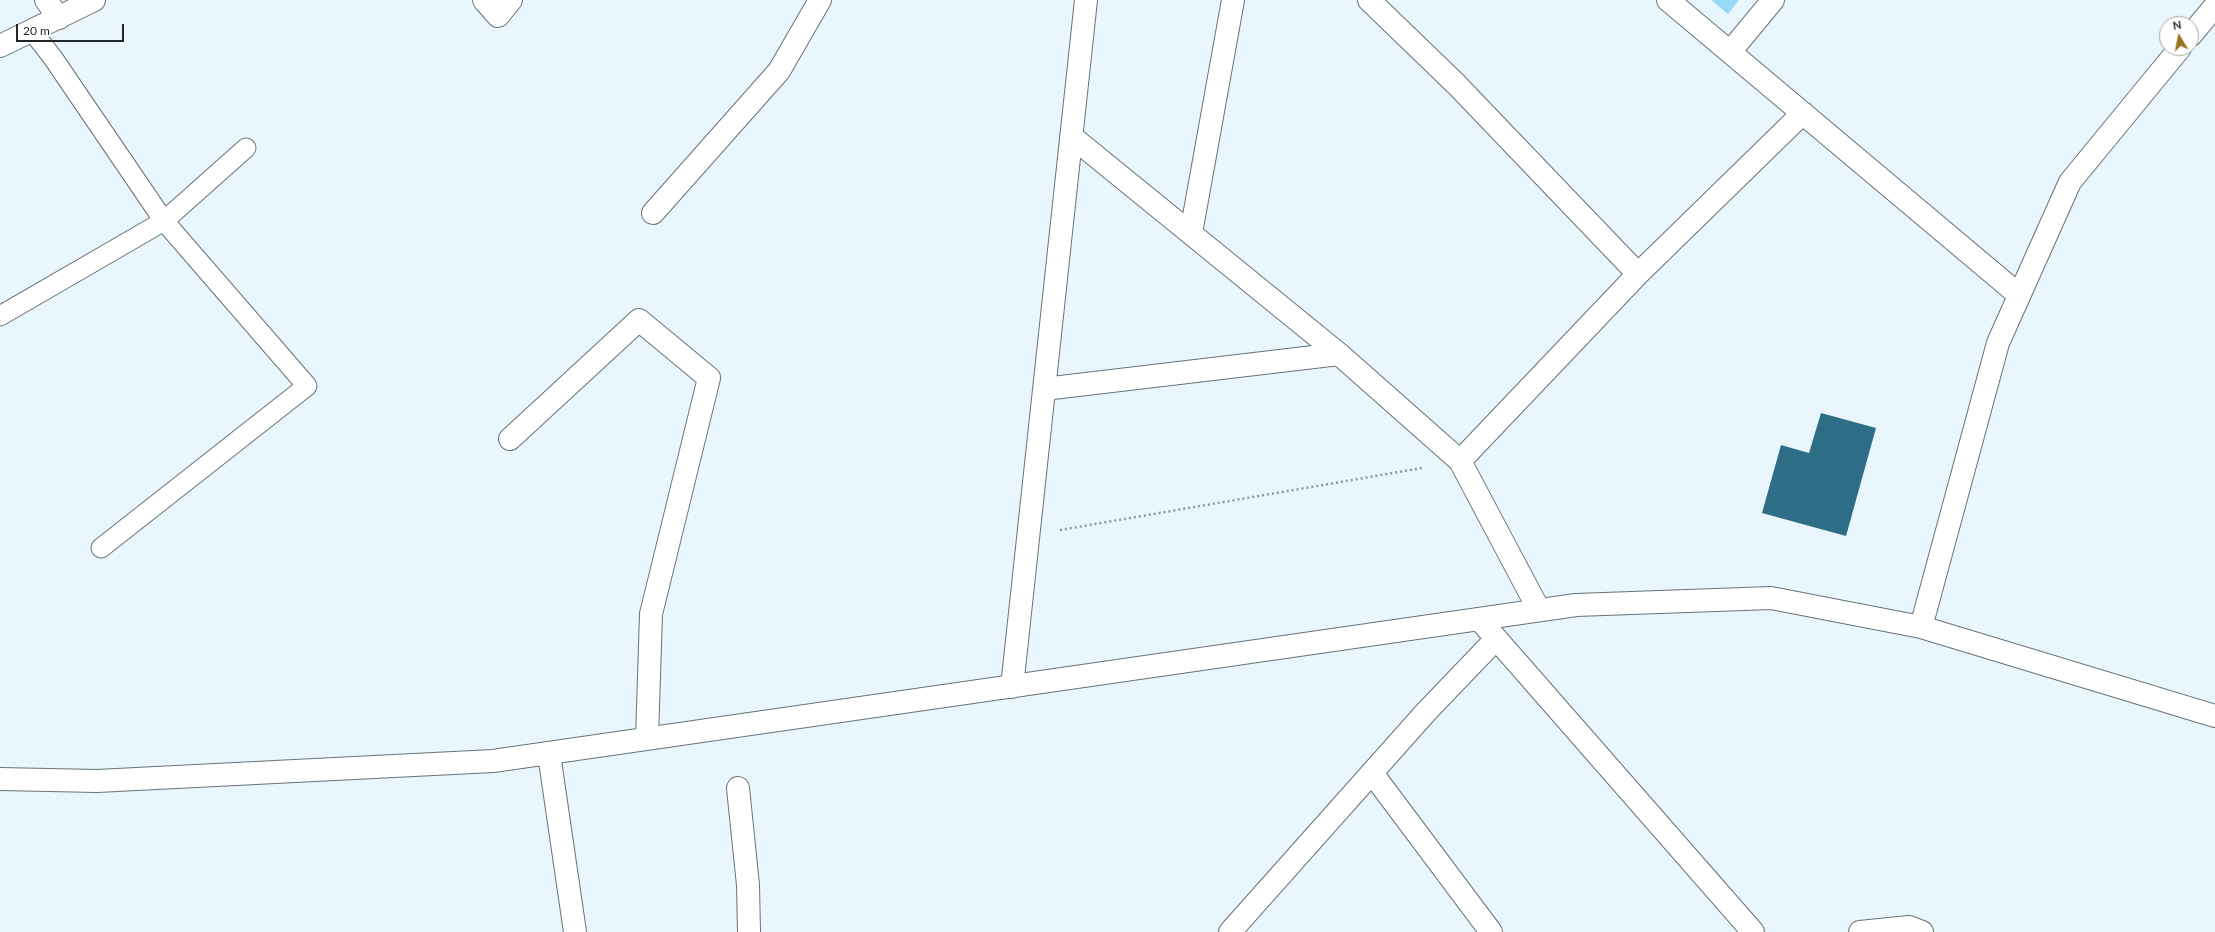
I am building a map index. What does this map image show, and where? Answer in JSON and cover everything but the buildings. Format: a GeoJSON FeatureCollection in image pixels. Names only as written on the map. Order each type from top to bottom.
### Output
{"type":"FeatureCollection","features":[{"type":"Feature","properties":{"kind":"street"},"geometry":{"type":"LineString","coordinates":[[46,0],[59,18]]}},
{"type":"Feature","properties":{"kind":"street"},"geometry":{"type":"LineString","coordinates":[[0,46],[94,0]]}},
{"type":"Feature","properties":{"kind":"street"},"geometry":{"type":"LineString","coordinates":[[484,0],[498,16],[511,0]]}},
{"type":"Feature","properties":{"kind":"street"},"geometry":{"type":"LineString","coordinates":[[653,213],[779,71],[820,0]]}},
{"type":"Feature","properties":{"kind":"street"},"geometry":{"type":"LineString","coordinates":[[1012,687],[1027,536],[1086,0]]}},
{"type":"Feature","properties":{"kind":"street"},"geometry":{"type":"LineString","coordinates":[[1190,233],[1233,0]]}},
{"type":"Feature","properties":{"kind":"street"},"geometry":{"type":"LineString","coordinates":[[1369,0],[1456,84],[1638,274]]}},
{"type":"Feature","properties":{"kind":"street"},"geometry":{"type":"LineString","coordinates":[[1668,0],[2019,295]]}},
{"type":"Feature","properties":{"kind":"street"},"geometry":{"type":"LineString","coordinates":[[1730,52],[1774,0]]}},
{"type":"Feature","properties":{"kind":"street"},"geometry":{"type":"LineString","coordinates":[[2199,25],[2215,6]]}},
{"type":"Feature","properties":{"kind":"street"},"geometry":{"type":"LineString","coordinates":[[1921,627],[1998,343],[2019,295],[2070,182],[2173,56]]}},
{"type":"Feature","properties":{"kind":"street"},"geometry":{"type":"LineString","coordinates":[[1460,461],[1638,274],[1803,113]]}},
{"type":"Feature","properties":{"kind":"street"},"geometry":{"type":"LineString","coordinates":[[1071,136],[1339,354],[1460,461],[1539,610]]}},
{"type":"Feature","properties":{"kind":"street"},"geometry":{"type":"LineString","coordinates":[[510,439],[639,320],[709,378],[651,614],[647,738]]}},
{"type":"Feature","properties":{"kind":"street"},"geometry":{"type":"LineString","coordinates":[[1044,389],[1339,354]]}},
{"type":"Feature","properties":{"kind":"street"},"geometry":{"type":"LineString","coordinates":[[0,779],[97,781],[493,761],[1576,605],[1771,598],[1921,627],[2215,716]]}},
{"type":"Feature","properties":{"kind":"street"},"geometry":{"type":"LineString","coordinates":[[1479,619],[1753,932]]}},
{"type":"Feature","properties":{"kind":"street"},"geometry":{"type":"LineString","coordinates":[[1230,932],[1372,773],[1496,639]]}},
{"type":"Feature","properties":{"kind":"street"},"geometry":{"type":"LineString","coordinates":[[549,754],[575,932]]}},
{"type":"Feature","properties":{"kind":"street"},"geometry":{"type":"LineString","coordinates":[[1372,773],[1491,932]]}},
{"type":"Feature","properties":{"kind":"street"},"geometry":{"type":"LineString","coordinates":[[738,788],[748,885],[749,932]]}},
{"type":"Feature","properties":{"kind":"street"},"geometry":{"type":"LineString","coordinates":[[1860,932],[1909,927],[1922,932]]}},
{"type":"Feature","properties":{"kind":"lane"},"geometry":{"type":"LineString","coordinates":[[32,31],[54,58],[164,220],[307,386],[101,548]]}},
{"type":"Feature","properties":{"kind":"lane"},"geometry":{"type":"LineString","coordinates":[[0,316],[164,220],[246,148]]}},
{"type":"Feature","properties":{"kind":"path"},"geometry":{"type":"LineString","coordinates":[[1027,536],[1460,461]]}},
{"type":"Feature","properties":{"kind":"shaded area"},"geometry":{"type":"Polygon","coordinates":[[[1711,0],[1739,0],[1728,14],[1711,0]]]}}]}
